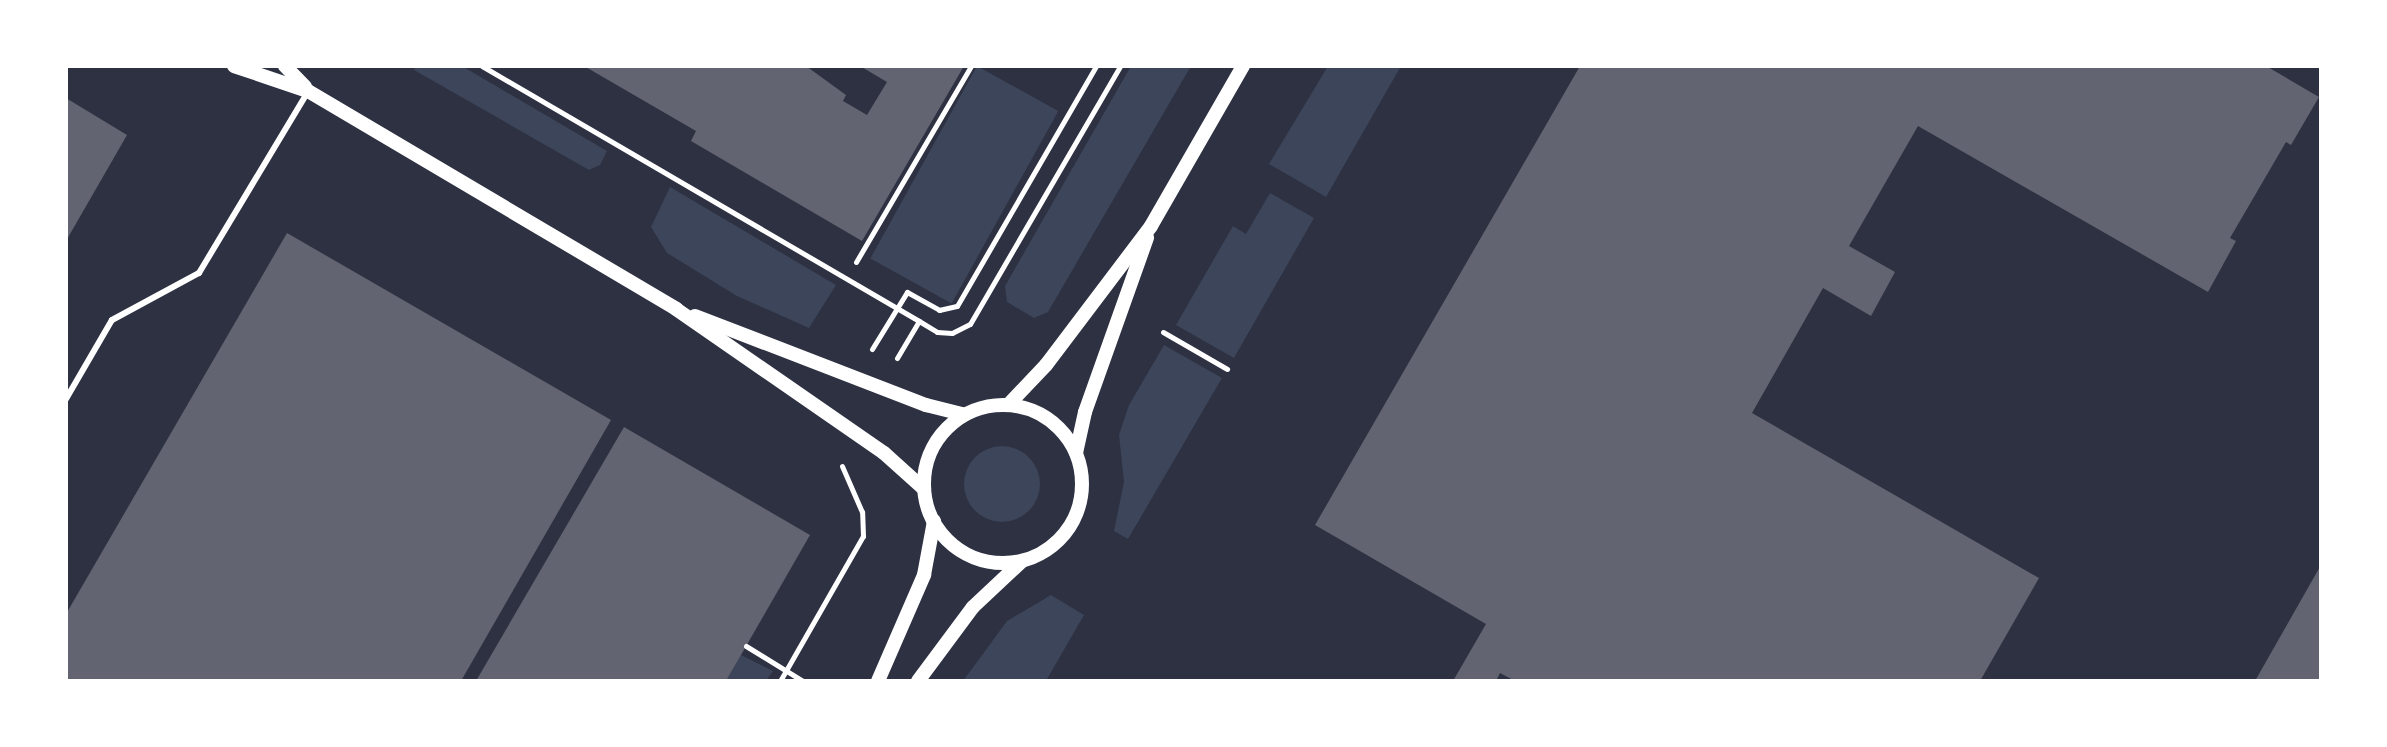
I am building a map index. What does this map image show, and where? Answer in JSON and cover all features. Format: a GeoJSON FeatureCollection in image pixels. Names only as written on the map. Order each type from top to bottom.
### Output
{"type":"FeatureCollection","features":[{"type":"Feature","properties":{"kind":"street"},"geometry":{"type":"LineString","coordinates":[[234,66],[308,91],[676,309],[884,453],[924,489]]}},
{"type":"Feature","properties":{"kind":"street"},"geometry":{"type":"LineString","coordinates":[[285,66],[308,91]]}},
{"type":"Feature","properties":{"kind":"street"},"geometry":{"type":"LineString","coordinates":[[1008,405],[1046,365],[1151,226],[1243,66]]}},
{"type":"Feature","properties":{"kind":"street"},"geometry":{"type":"LineString","coordinates":[[963,414],[934,446],[924,489],[934,521],[945,539],[964,553],[983,561],[1021,562],[1041,556],[1061,540],[1076,516],[1082,493],[1076,453],[1085,412],[1151,226]]}},
{"type":"Feature","properties":{"kind":"street"},"geometry":{"type":"LineString","coordinates":[[676,309],[926,405],[963,414],[1008,405],[1052,422],[1076,453]]}},
{"type":"Feature","properties":{"kind":"street"},"geometry":{"type":"LineString","coordinates":[[878,681],[924,575],[934,521]]}},
{"type":"Feature","properties":{"kind":"street"},"geometry":{"type":"LineString","coordinates":[[918,681],[973,607],[1021,562]]}},
{"type":"Feature","properties":{"kind":"lane"},"geometry":{"type":"LineString","coordinates":[[66,399],[112,320],[199,273],[308,91]]}},
{"type":"Feature","properties":{"kind":"path"},"geometry":{"type":"LineString","coordinates":[[482,66],[937,332],[952,333],[970,324],[1120,66]]}},
{"type":"Feature","properties":{"kind":"path"},"geometry":{"type":"LineString","coordinates":[[856,262],[971,66]]}},
{"type":"Feature","properties":{"kind":"path"},"geometry":{"type":"LineString","coordinates":[[866,360],[907,292],[939,310],[957,306],[1096,66]]}},
{"type":"Feature","properties":{"kind":"path"},"geometry":{"type":"LineString","coordinates":[[890,369],[919,321]]}},
{"type":"Feature","properties":{"kind":"path"},"geometry":{"type":"LineString","coordinates":[[1163,332],[1227,369]]}},
{"type":"Feature","properties":{"kind":"path"},"geometry":{"type":"LineString","coordinates":[[780,681],[863,536],[862,512],[842,477],[843,453]]}},
{"type":"Feature","properties":{"kind":"path"},"geometry":{"type":"LineString","coordinates":[[746,646],[803,681]]}},
{"type":"Feature","properties":{"kind":"shaded area"},"geometry":{"type":"Polygon","coordinates":[[[416,66],[462,66],[607,151],[600,165],[589,170],[414,70],[416,66]]]}},
{"type":"Feature","properties":{"kind":"shaded area"},"geometry":{"type":"Polygon","coordinates":[[[977,66],[1058,111],[952,304],[870,258],[977,66]]]}},
{"type":"Feature","properties":{"kind":"shaded area"},"geometry":{"type":"Polygon","coordinates":[[[1131,66],[1191,66],[1048,312],[1034,318],[1007,302],[1005,286],[1131,66]]]}},
{"type":"Feature","properties":{"kind":"shaded area"},"geometry":{"type":"Polygon","coordinates":[[[1328,66],[1401,66],[1326,197],[1269,164],[1328,66]]]}},
{"type":"Feature","properties":{"kind":"shaded area"},"geometry":{"type":"Polygon","coordinates":[[[670,187],[836,285],[809,328],[737,296],[667,253],[651,227],[670,187]]]}},
{"type":"Feature","properties":{"kind":"shaded area"},"geometry":{"type":"Polygon","coordinates":[[[1270,193],[1314,218],[1234,358],[1176,325],[1233,226],[1246,234],[1270,193]]]}},
{"type":"Feature","properties":{"kind":"shaded area"},"geometry":{"type":"Polygon","coordinates":[[[1164,345],[1222,378],[1128,539],[1114,531],[1124,482],[1119,435],[1129,405],[1164,345]]]}},
{"type":"Feature","properties":{"kind":"shaded area"},"geometry":{"type":"Polygon","coordinates":[[[1002,446],[1016,449],[1029,457],[1037,470],[1040,484],[1037,498],[1029,511],[1016,519],[1002,522],[988,519],[975,511],[967,498],[964,484],[967,470],[975,457],[988,449],[1002,446]]]}},
{"type":"Feature","properties":{"kind":"shaded area"},"geometry":{"type":"Polygon","coordinates":[[[1051,595],[1084,615],[1046,681],[963,681],[1007,621],[1051,595]]]}},
{"type":"Feature","properties":{"kind":"shaded area"},"geometry":{"type":"Polygon","coordinates":[[[741,655],[773,671],[766,681],[726,681],[741,655]]]}},
{"type":"Feature","properties":{"kind":"building"},"geometry":{"type":"Polygon","coordinates":[[[584,66],[806,66],[846,95],[843,101],[867,115],[887,82],[860,66],[964,66],[862,241],[691,141],[696,131],[584,66]]]}},
{"type":"Feature","properties":{"kind":"building"},"geometry":{"type":"Polygon","coordinates":[[[1580,66],[2266,66],[2319,97],[2291,145],[2286,142],[2230,238],[2236,241],[2208,292],[1918,126],[1849,246],[1895,272],[1871,316],[1823,288],[1752,413],[2039,578],[1980,681],[1515,681],[1500,673],[1496,681],[1453,681],[1486,624],[1315,525],[1580,66]]]}},
{"type":"Feature","properties":{"kind":"building"},"geometry":{"type":"Polygon","coordinates":[[[66,98],[127,135],[66,241],[66,98]]]}},
{"type":"Feature","properties":{"kind":"building"},"geometry":{"type":"Polygon","coordinates":[[[287,233],[611,420],[461,681],[66,681],[66,614],[287,233]]]}},
{"type":"Feature","properties":{"kind":"building"},"geometry":{"type":"Polygon","coordinates":[[[624,427],[810,535],[726,681],[476,681],[624,427]]]}},
{"type":"Feature","properties":{"kind":"building"},"geometry":{"type":"Polygon","coordinates":[[[2321,565],[2321,681],[2255,681],[2321,565]]]}}]}
